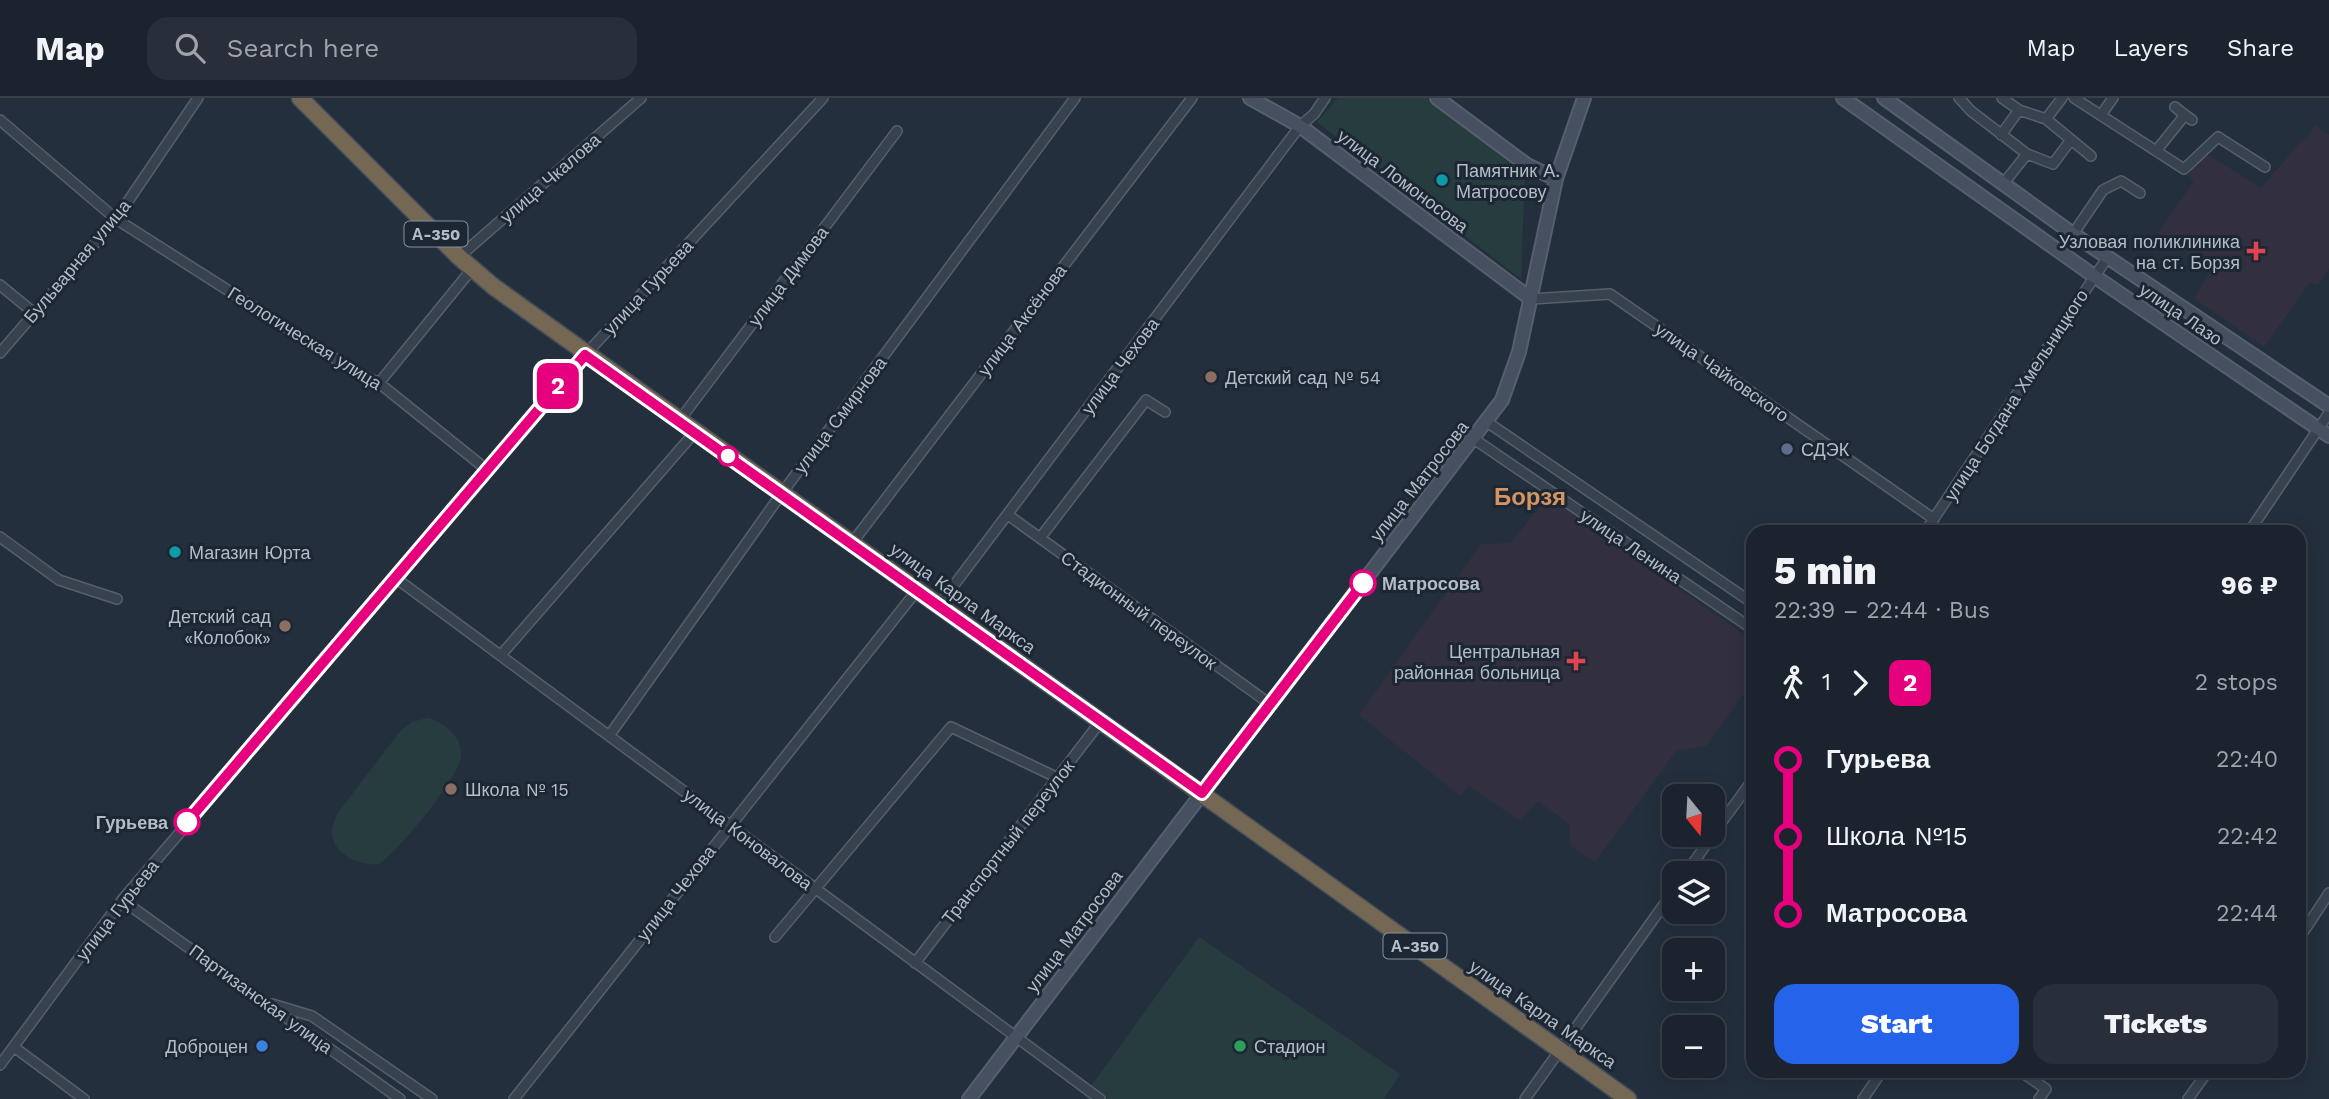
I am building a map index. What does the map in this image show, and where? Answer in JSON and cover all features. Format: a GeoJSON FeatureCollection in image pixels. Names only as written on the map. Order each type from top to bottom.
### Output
{"type":"FeatureCollection","features":[{"type":"Feature","properties":{"kind":"highway","name":"улица Карла Маркса"},"geometry":{"type":"LineString","coordinates":[[300,98],[472,269],[585,355],[918,589],[1628,1099]]}},
{"type":"Feature","properties":{"kind":"street","name":"Бульварная улица"},"geometry":{"type":"LineString","coordinates":[[0,352],[116,219],[198,98]]}},
{"type":"Feature","properties":{"kind":"street","name":"улица Чкалова"},"geometry":{"type":"LineString","coordinates":[[459,257],[641,98]]}},
{"type":"Feature","properties":{"kind":"street","name":"улица Гурьева"},"geometry":{"type":"LineString","coordinates":[[0,1065],[122,900],[397,579],[486,469],[585,355],[823,98]]}},
{"type":"Feature","properties":{"kind":"street","name":"улица Смирнова"},"geometry":{"type":"LineString","coordinates":[[609,736],[782,493],[1075,98]]}},
{"type":"Feature","properties":{"kind":"street","name":"улица Аксёнова"},"geometry":{"type":"LineString","coordinates":[[852,543],[1192,98]]}},
{"type":"Feature","properties":{"kind":"street","name":"улица Ломоносова"},"geometry":{"type":"LineString","coordinates":[[1250,98],[1300,126],[1531,299]]}},
{"type":"Feature","properties":{"kind":"street","name":"улица Чехова"},"geometry":{"type":"LineString","coordinates":[[940,605],[1300,126],[1314,114],[1325,98]]}},
{"type":"Feature","properties":{"kind":"street"},"geometry":{"type":"LineString","coordinates":[[1437,98],[1527,165],[1556,179]]}},
{"type":"Feature","properties":{"kind":"street","name":"улица Матросова"},"geometry":{"type":"LineString","coordinates":[[968,1099],[1502,400],[1513,372],[1531,299],[1556,179],[1584,98]]}},
{"type":"Feature","properties":{"kind":"street","name":"улица Лазо"},"geometry":{"type":"LineString","coordinates":[[1843,98],[2094,276],[2324,433]]}},
{"type":"Feature","properties":{"kind":"street"},"geometry":{"type":"LineString","coordinates":[[1884,98],[2107,258],[2329,406]]}},
{"type":"Feature","properties":{"kind":"street"},"geometry":{"type":"LineString","coordinates":[[1959,98],[1971,111],[2027,154],[2053,164],[2070,141]]}},
{"type":"Feature","properties":{"kind":"street"},"geometry":{"type":"LineString","coordinates":[[2002,98],[2019,110],[2046,119],[2091,156]]}},
{"type":"Feature","properties":{"kind":"street"},"geometry":{"type":"LineString","coordinates":[[2046,119],[2062,98]]}},
{"type":"Feature","properties":{"kind":"street"},"geometry":{"type":"LineString","coordinates":[[2074,98],[2184,169],[2218,137],[2265,167]]}},
{"type":"Feature","properties":{"kind":"street"},"geometry":{"type":"LineString","coordinates":[[2101,115],[2113,98]]}},
{"type":"Feature","properties":{"kind":"street"},"geometry":{"type":"LineString","coordinates":[[2156,151],[2189,117],[2175,107]]}},
{"type":"Feature","properties":{"kind":"street"},"geometry":{"type":"LineString","coordinates":[[2001,135],[2019,110]]}},
{"type":"Feature","properties":{"kind":"street","name":"Геологическая улица"},"geometry":{"type":"LineString","coordinates":[[0,120],[116,219],[350,368],[379,383],[486,469]]}},
{"type":"Feature","properties":{"kind":"street","name":"улица Димова"},"geometry":{"type":"LineString","coordinates":[[679,421],[897,131]]}},
{"type":"Feature","properties":{"kind":"street"},"geometry":{"type":"LineString","coordinates":[[2003,184],[2027,154]]}},
{"type":"Feature","properties":{"kind":"street"},"geometry":{"type":"LineString","coordinates":[[2073,234],[2103,190],[2121,181],[2140,193]]}},
{"type":"Feature","properties":{"kind":"street","name":"улица Богдана Хмельницкого"},"geometry":{"type":"LineString","coordinates":[[1930,525],[2107,258]]}},
{"type":"Feature","properties":{"kind":"street"},"geometry":{"type":"LineString","coordinates":[[379,383],[472,269]]}},
{"type":"Feature","properties":{"kind":"street"},"geometry":{"type":"LineString","coordinates":[[0,285],[34,313]]}},
{"type":"Feature","properties":{"kind":"street","name":"улица Чайковского"},"geometry":{"type":"LineString","coordinates":[[1531,299],[1610,293],[1934,519]]}},
{"type":"Feature","properties":{"kind":"street"},"geometry":{"type":"LineString","coordinates":[[1040,538],[1146,400],[1165,412]]}},
{"type":"Feature","properties":{"kind":"street"},"geometry":{"type":"LineString","coordinates":[[2254,525],[2324,433],[2329,413]]}},
{"type":"Feature","properties":{"kind":"street","name":"улица Ленина"},"geometry":{"type":"LineString","coordinates":[[1487,422],[1746,599]]}},
{"type":"Feature","properties":{"kind":"street"},"geometry":{"type":"LineString","coordinates":[[501,655],[695,432]]}},
{"type":"Feature","properties":{"kind":"street","name":"улица Ленина"},"geometry":{"type":"LineString","coordinates":[[1474,439],[1746,625]]}},
{"type":"Feature","properties":{"kind":"street","name":"Стадионный переулок"},"geometry":{"type":"LineString","coordinates":[[1008,515],[1270,704]]}},
{"type":"Feature","properties":{"kind":"street"},"geometry":{"type":"LineString","coordinates":[[0,537],[59,580],[117,599]]}},
{"type":"Feature","properties":{"kind":"street","name":"улица Коновалова"},"geometry":{"type":"LineString","coordinates":[[397,579],[1100,1099]]}},
{"type":"Feature","properties":{"kind":"street","name":"улица Чехова"},"geometry":{"type":"LineString","coordinates":[[514,1099],[918,589]]}},
{"type":"Feature","properties":{"kind":"street","name":"Транспортный переулок"},"geometry":{"type":"LineString","coordinates":[[915,963],[1101,721]]}},
{"type":"Feature","properties":{"kind":"street"},"geometry":{"type":"LineString","coordinates":[[775,937],[951,727],[1058,778]]}},
{"type":"Feature","properties":{"kind":"street"},"geometry":{"type":"LineString","coordinates":[[1726,817],[1746,789]]}},
{"type":"Feature","properties":{"kind":"street"},"geometry":{"type":"LineString","coordinates":[[2306,928],[2329,893]]}},
{"type":"Feature","properties":{"kind":"street","name":"Партизанская улица"},"geometry":{"type":"LineString","coordinates":[[122,900],[400,1099]]}},
{"type":"Feature","properties":{"kind":"street"},"geometry":{"type":"LineString","coordinates":[[1525,1099],[1662,906]]}},
{"type":"Feature","properties":{"kind":"street"},"geometry":{"type":"LineString","coordinates":[[263,1001],[312,1016],[432,1099]]}},
{"type":"Feature","properties":{"kind":"street"},"geometry":{"type":"LineString","coordinates":[[14,1047],[83,1099]]}},
{"type":"Feature","properties":{"kind":"street"},"geometry":{"type":"LineString","coordinates":[[1863,1099],[1877,1078]]}},
{"type":"Feature","properties":{"kind":"street"},"geometry":{"type":"LineString","coordinates":[[2030,1078],[2046,1089],[2039,1099]]}},
{"type":"Feature","properties":{"kind":"street"},"geometry":{"type":"LineString","coordinates":[[2188,1099],[2203,1078]]}},
{"type":"Feature","properties":{"kind":"shaded area","name":"Узловая поликлиника на ст. Борзя"},"geometry":{"type":"Polygon","coordinates":[[[2314,125],[2329,135],[2329,268],[2318,285],[2310,282],[2264,347],[2194,298],[2211,271],[2158,233],[2194,181],[2188,175],[2205,153],[2261,188],[2302,140],[2307,139],[2314,125]]]}},
{"type":"Feature","properties":{"kind":"shaded area","name":"Центральная районная больница"},"geometry":{"type":"Polygon","coordinates":[[[1548,496],[1746,636],[1746,691],[1706,746],[1676,751],[1595,862],[1570,846],[1570,825],[1538,801],[1520,821],[1469,786],[1460,796],[1359,715],[1481,544],[1511,543],[1548,496]]]}},
{"type":"Feature","properties":{"kind":"green space"},"geometry":{"type":"Polygon","coordinates":[[[1338,98],[1427,98],[1525,174],[1521,279],[1317,122],[1338,98]]]}},
{"type":"Feature","properties":{"kind":"green space"},"geometry":{"type":"Polygon","coordinates":[[[427,718],[441,723],[457,739],[461,753],[456,771],[425,816],[388,857],[379,864],[372,864],[348,857],[336,846],[333,839],[333,826],[339,813],[401,730],[412,722],[427,718]]]}},
{"type":"Feature","properties":{"kind":"green space","name":"Стадион"},"geometry":{"type":"Polygon","coordinates":[[[1199,937],[1400,1074],[1384,1099],[1108,1099],[1091,1086],[1199,937]]]}},
{"type":"Feature","properties":{"kind":"bus line","name":"2"},"geometry":{"type":"LineString","coordinates":[[187,822],[397,579],[486,469],[585,355],[1202,793],[1363,583]]}},
{"type":"Feature","properties":{"kind":"place","name":"Памятник А. Матросову"},"geometry":{"type":"Point","coordinates":[1442,180]}},
{"type":"Feature","properties":{"kind":"place","name":"Узловая поликлиника на ст. Борзя"},"geometry":{"type":"Point","coordinates":[2256,251]}},
{"type":"Feature","properties":{"kind":"place","name":"Детский сад № 54"},"geometry":{"type":"Point","coordinates":[1211,377]}},
{"type":"Feature","properties":{"kind":"place","name":"СДЭК"},"geometry":{"type":"Point","coordinates":[1787,449]}},
{"type":"Feature","properties":{"kind":"place","name":"Магазин Юрта"},"geometry":{"type":"Point","coordinates":[175,552]}},
{"type":"Feature","properties":{"kind":"place","name":"Матросова"},"geometry":{"type":"Point","coordinates":[1363,583]}},
{"type":"Feature","properties":{"kind":"place","name":"Детский сад «Колобок»"},"geometry":{"type":"Point","coordinates":[285,626]}},
{"type":"Feature","properties":{"kind":"place","name":"Центральная районная больница"},"geometry":{"type":"Point","coordinates":[1576,661]}},
{"type":"Feature","properties":{"kind":"place","name":"Школа № 15"},"geometry":{"type":"Point","coordinates":[451,789]}},
{"type":"Feature","properties":{"kind":"place","name":"Гурьева"},"geometry":{"type":"Point","coordinates":[187,822]}},
{"type":"Feature","properties":{"kind":"place","name":"Доброцен"},"geometry":{"type":"Point","coordinates":[262,1046]}},
{"type":"Feature","properties":{"kind":"place","name":"Стадион"},"geometry":{"type":"Point","coordinates":[1240,1046]}},
{"type":"Feature","properties":{"kind":"district","name":"Борзя"},"geometry":{"type":"Point","coordinates":[1530,497]}}]}
